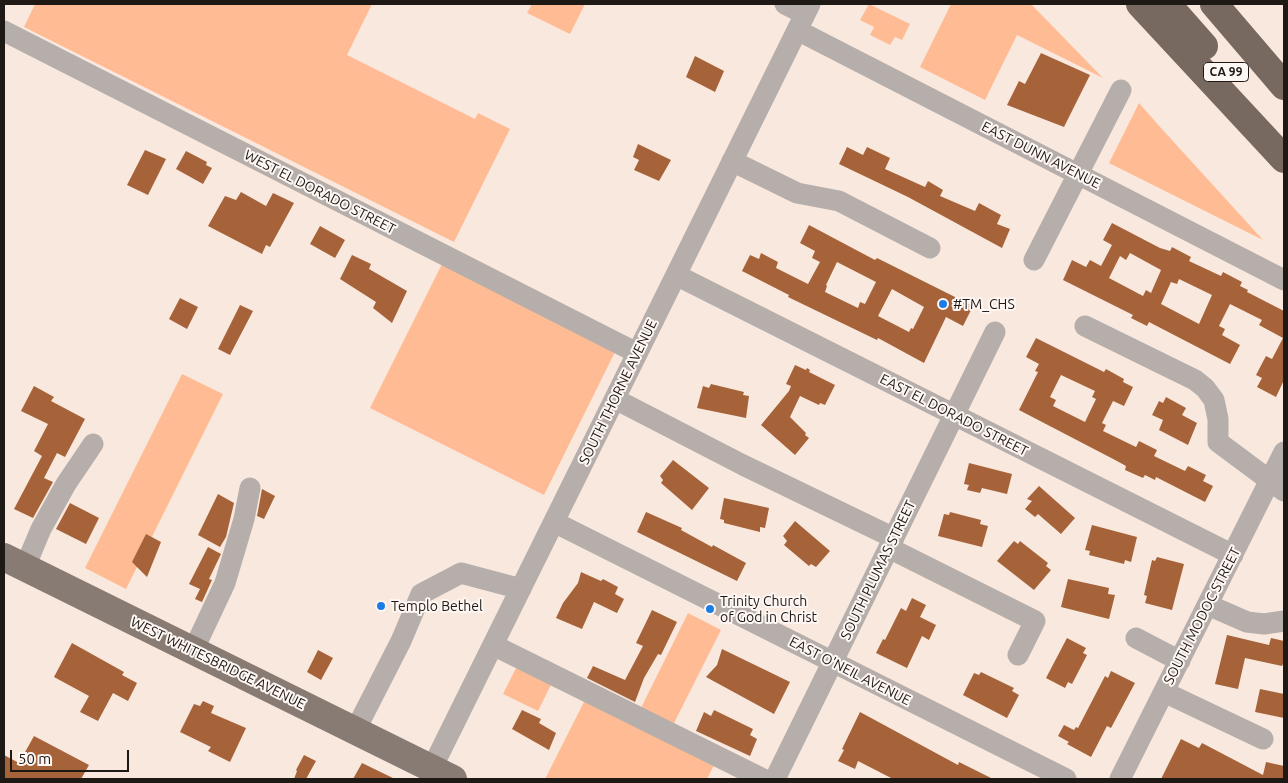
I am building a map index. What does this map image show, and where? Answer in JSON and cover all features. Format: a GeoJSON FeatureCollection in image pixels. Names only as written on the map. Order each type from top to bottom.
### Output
{"type":"FeatureCollection","features":[{"type":"Feature","properties":{"kind":"highway"},"geometry":{"type":"LineString","coordinates":[[1140,4],[1284,159]]}},
{"type":"Feature","properties":{"kind":"highway","name":"CA 99"},"geometry":{"type":"LineString","coordinates":[[1167,4],[1284,141]]}},
{"type":"Feature","properties":{"kind":"highway","name":"CA 99"},"geometry":{"type":"LineString","coordinates":[[1214,4],[1284,86]]}},
{"type":"Feature","properties":{"kind":"main road","name":"WEST WHITESBRIDGE AVENUE"},"geometry":{"type":"LineString","coordinates":[[14,562],[355,731],[437,776]]}},
{"type":"Feature","properties":{"kind":"street","name":"EAST DUNN AVENUE"},"geometry":{"type":"LineString","coordinates":[[785,4],[1079,175],[1284,280]]}},
{"type":"Feature","properties":{"kind":"street","name":"SOUTH THORNE AVENUE"},"geometry":{"type":"LineString","coordinates":[[437,776],[493,645],[804,16]]}},
{"type":"Feature","properties":{"kind":"street","name":"WEST EL DORADO STREET"},"geometry":{"type":"LineString","coordinates":[[4,31],[637,353]]}},
{"type":"Feature","properties":{"kind":"street"},"geometry":{"type":"LineString","coordinates":[[1034,260],[1121,90]]}},
{"type":"Feature","properties":{"kind":"street"},"geometry":{"type":"LineString","coordinates":[[732,161],[797,193],[839,201],[930,248]]}},
{"type":"Feature","properties":{"kind":"street","name":"EAST EL DORADO STREET"},"geometry":{"type":"LineString","coordinates":[[676,275],[1233,555]]}},
{"type":"Feature","properties":{"kind":"street"},"geometry":{"type":"LineString","coordinates":[[1085,326],[1195,380],[1205,388],[1214,400],[1218,419],[1218,442],[1277,486]]}},
{"type":"Feature","properties":{"kind":"street","name":"SOUTH PLUMAS STREET"},"geometry":{"type":"LineString","coordinates":[[775,779],[995,332]]}},
{"type":"Feature","properties":{"kind":"street"},"geometry":{"type":"LineString","coordinates":[[615,399],[892,543],[1035,621],[1018,655]]}},
{"type":"Feature","properties":{"kind":"street"},"geometry":{"type":"LineString","coordinates":[[14,562],[41,529],[66,484],[93,444]]}},
{"type":"Feature","properties":{"kind":"street","name":"SOUTH MODOC STREET"},"geometry":{"type":"LineString","coordinates":[[1120,779],[1233,555],[1277,486],[1284,452]]}},
{"type":"Feature","properties":{"kind":"street"},"geometry":{"type":"LineString","coordinates":[[193,651],[225,583],[244,519],[250,488]]}},
{"type":"Feature","properties":{"kind":"street","name":"EAST O'NEIL AVENUE"},"geometry":{"type":"LineString","coordinates":[[554,522],[1066,779]]}},
{"type":"Feature","properties":{"kind":"street"},"geometry":{"type":"LineString","coordinates":[[355,731],[401,641],[421,594],[461,573],[521,589]]}},
{"type":"Feature","properties":{"kind":"street"},"geometry":{"type":"LineString","coordinates":[[1208,604],[1247,622],[1264,624],[1284,620]]}},
{"type":"Feature","properties":{"kind":"street"},"geometry":{"type":"LineString","coordinates":[[1136,638],[1180,660]]}},
{"type":"Feature","properties":{"kind":"street"},"geometry":{"type":"LineString","coordinates":[[493,645],[762,779]]}},
{"type":"Feature","properties":{"kind":"street"},"geometry":{"type":"LineString","coordinates":[[1164,692],[1263,739]]}},
{"type":"Feature","properties":{"kind":"shaded area"},"geometry":{"type":"Polygon","coordinates":[[[35,4],[372,4],[347,55],[475,119],[478,113],[510,129],[454,242],[24,27],[35,4]]]}},
{"type":"Feature","properties":{"kind":"shaded area"},"geometry":{"type":"Polygon","coordinates":[[[532,4],[585,4],[570,34],[527,13],[532,4]]]}},
{"type":"Feature","properties":{"kind":"shaded area"},"geometry":{"type":"Polygon","coordinates":[[[869,4],[910,24],[902,40],[895,37],[890,45],[870,35],[874,27],[860,20],[869,4]]]}},
{"type":"Feature","properties":{"kind":"shaded area"},"geometry":{"type":"Polygon","coordinates":[[[951,4],[1031,4],[1103,78],[1017,35],[985,100],[920,67],[951,4]]]}},
{"type":"Feature","properties":{"kind":"shaded area"},"geometry":{"type":"Polygon","coordinates":[[[1139,103],[1161,128],[1263,240],[1109,163],[1139,103]]]}},
{"type":"Feature","properties":{"kind":"shaded area"},"geometry":{"type":"Polygon","coordinates":[[[443,262],[616,350],[544,495],[370,408],[443,262]]]}},
{"type":"Feature","properties":{"kind":"shaded area"},"geometry":{"type":"Polygon","coordinates":[[[182,374],[223,394],[126,589],[85,568],[182,374]]]}},
{"type":"Feature","properties":{"kind":"shaded area"},"geometry":{"type":"Polygon","coordinates":[[[688,613],[721,630],[672,727],[640,710],[688,613]]]}},
{"type":"Feature","properties":{"kind":"shaded area"},"geometry":{"type":"Polygon","coordinates":[[[518,664],[553,681],[538,711],[503,694],[518,664]]]}},
{"type":"Feature","properties":{"kind":"shaded area"},"geometry":{"type":"Polygon","coordinates":[[[586,698],[715,763],[707,779],[545,779],[586,698]]]}},
{"type":"Feature","properties":{"kind":"building"},"geometry":{"type":"Polygon","coordinates":[[[1041,53],[1090,75],[1064,127],[1007,105],[1019,81],[1025,84],[1041,53]]]}},
{"type":"Feature","properties":{"kind":"building"},"geometry":{"type":"Polygon","coordinates":[[[695,56],[724,71],[715,92],[686,77],[695,56]]]}},
{"type":"Feature","properties":{"kind":"building"},"geometry":{"type":"Polygon","coordinates":[[[638,144],[671,160],[659,181],[634,170],[639,160],[633,157],[638,144]]]}},
{"type":"Feature","properties":{"kind":"building"},"geometry":{"type":"Polygon","coordinates":[[[847,147],[863,155],[867,147],[890,158],[885,169],[925,187],[928,181],[943,190],[940,196],[975,211],[979,203],[1001,215],[997,224],[1010,229],[1002,248],[908,197],[839,164],[847,147]]]}},
{"type":"Feature","properties":{"kind":"building"},"geometry":{"type":"Polygon","coordinates":[[[145,150],[166,159],[148,195],[127,185],[145,150]]]}},
{"type":"Feature","properties":{"kind":"building"},"geometry":{"type":"Polygon","coordinates":[[[186,151],[207,162],[206,165],[212,168],[203,184],[176,169],[186,151]]]}},
{"type":"Feature","properties":{"kind":"building"},"geometry":{"type":"Polygon","coordinates":[[[241,192],[266,206],[273,193],[294,203],[270,247],[266,245],[262,254],[208,226],[225,196],[236,200],[241,192]]]}},
{"type":"Feature","properties":{"kind":"building"},"geometry":{"type":"Polygon","coordinates":[[[1112,223],[1160,248],[1170,251],[1172,247],[1191,257],[1189,261],[1221,276],[1223,272],[1242,282],[1240,286],[1248,290],[1247,292],[1284,311],[1284,380],[1276,397],[1257,387],[1262,378],[1256,375],[1266,356],[1272,359],[1283,338],[1259,325],[1262,320],[1230,304],[1219,326],[1225,329],[1222,335],[1240,345],[1230,364],[1149,322],[1147,326],[1131,318],[1133,315],[1063,280],[1072,260],[1086,267],[1090,260],[1101,266],[1112,245],[1103,240],[1112,223]],[[1130,253],[1126,260],[1120,256],[1109,278],[1143,296],[1146,290],[1151,293],[1161,270],[1130,253]],[[1179,279],[1177,284],[1171,282],[1161,304],[1199,324],[1212,295],[1179,279]]]}},
{"type":"Feature","properties":{"kind":"building"},"geometry":{"type":"Polygon","coordinates":[[[809,225],[875,260],[877,258],[973,306],[963,326],[946,317],[924,363],[878,338],[877,340],[788,297],[789,295],[742,271],[750,255],[759,259],[761,253],[778,262],[776,268],[808,284],[820,262],[812,258],[815,251],[800,243],[809,225]],[[837,262],[826,285],[825,292],[858,308],[860,302],[865,304],[876,282],[837,262]],[[892,289],[878,316],[909,332],[911,328],[913,329],[924,307],[892,289]]]}},
{"type":"Feature","properties":{"kind":"building"},"geometry":{"type":"Polygon","coordinates":[[[320,226],[345,240],[335,258],[310,244],[320,226]]]}},
{"type":"Feature","properties":{"kind":"building"},"geometry":{"type":"Polygon","coordinates":[[[352,255],[371,264],[369,269],[407,291],[392,323],[373,308],[376,302],[340,279],[352,255]]]}},
{"type":"Feature","properties":{"kind":"building"},"geometry":{"type":"Polygon","coordinates":[[[180,298],[198,307],[187,329],[169,319],[180,298]]]}},
{"type":"Feature","properties":{"kind":"building"},"geometry":{"type":"Polygon","coordinates":[[[240,305],[253,311],[230,355],[218,349],[240,305]]]}},
{"type":"Feature","properties":{"kind":"building"},"geometry":{"type":"Polygon","coordinates":[[[1036,338],[1104,372],[1106,369],[1124,379],[1123,382],[1133,387],[1124,406],[1113,401],[1102,423],[1106,425],[1103,431],[1136,447],[1139,441],[1157,450],[1154,456],[1185,471],[1188,466],[1206,475],[1203,481],[1213,486],[1205,502],[1156,477],[1155,480],[1145,475],[1143,478],[1125,470],[1126,466],[1019,410],[1038,372],[1035,371],[1039,364],[1026,357],[1036,338]],[[1061,375],[1050,397],[1056,400],[1053,406],[1085,422],[1096,399],[1092,397],[1095,391],[1061,375]]]}},
{"type":"Feature","properties":{"kind":"building"},"geometry":{"type":"Polygon","coordinates":[[[795,365],[806,370],[807,368],[810,370],[809,372],[835,385],[825,405],[820,403],[819,405],[800,396],[790,417],[809,438],[795,455],[761,425],[789,391],[791,386],[786,384],[795,365]]]}},
{"type":"Feature","properties":{"kind":"building"},"geometry":{"type":"Polygon","coordinates":[[[711,384],[744,392],[743,395],[749,396],[746,418],[697,408],[703,386],[709,388],[711,384]]]}},
{"type":"Feature","properties":{"kind":"building"},"geometry":{"type":"Polygon","coordinates":[[[34,386],[54,397],[51,401],[85,419],[65,457],[57,453],[44,478],[53,482],[33,518],[14,509],[42,456],[34,451],[48,424],[21,411],[34,386]]]}},
{"type":"Feature","properties":{"kind":"building"},"geometry":{"type":"Polygon","coordinates":[[[1166,397],[1186,408],[1182,415],[1197,423],[1188,445],[1159,430],[1163,420],[1152,415],[1159,401],[1163,403],[1166,397]]]}},
{"type":"Feature","properties":{"kind":"building"},"geometry":{"type":"Polygon","coordinates":[[[673,460],[709,488],[692,510],[661,483],[663,480],[660,476],[673,460]]]}},
{"type":"Feature","properties":{"kind":"building"},"geometry":{"type":"Polygon","coordinates":[[[969,463],[1012,474],[1007,494],[982,488],[980,493],[967,490],[969,485],[964,484],[969,463]]]}},
{"type":"Feature","properties":{"kind":"building"},"geometry":{"type":"Polygon","coordinates":[[[1039,486],[1075,518],[1061,534],[1038,514],[1035,517],[1025,509],[1032,501],[1027,499],[1039,486]]]}},
{"type":"Feature","properties":{"kind":"building"},"geometry":{"type":"Polygon","coordinates":[[[262,489],[275,496],[264,519],[257,516],[262,489]]]}},
{"type":"Feature","properties":{"kind":"building"},"geometry":{"type":"Polygon","coordinates":[[[218,494],[234,503],[226,537],[220,547],[198,535],[218,494]]]}},
{"type":"Feature","properties":{"kind":"building"},"geometry":{"type":"Polygon","coordinates":[[[724,498],[769,508],[765,528],[760,527],[760,532],[724,523],[724,520],[720,519],[724,498]]]}},
{"type":"Feature","properties":{"kind":"building"},"geometry":{"type":"Polygon","coordinates":[[[70,503],[99,518],[86,544],[56,529],[70,503]]]}},
{"type":"Feature","properties":{"kind":"building"},"geometry":{"type":"Polygon","coordinates":[[[646,512],[682,528],[681,530],[712,547],[713,545],[746,563],[737,581],[637,532],[646,512]]]}},
{"type":"Feature","properties":{"kind":"building"},"geometry":{"type":"Polygon","coordinates":[[[950,512],[981,520],[980,524],[988,526],[982,547],[938,536],[944,514],[949,515],[950,512]]]}},
{"type":"Feature","properties":{"kind":"building"},"geometry":{"type":"Polygon","coordinates":[[[795,521],[830,551],[816,567],[811,564],[809,566],[784,545],[787,541],[783,536],[795,521]]]}},
{"type":"Feature","properties":{"kind":"building"},"geometry":{"type":"Polygon","coordinates":[[[1092,525],[1137,537],[1131,562],[1125,560],[1124,564],[1089,555],[1090,551],[1085,550],[1092,525]]]}},
{"type":"Feature","properties":{"kind":"building"},"geometry":{"type":"Polygon","coordinates":[[[146,534],[161,542],[147,577],[132,562],[146,534]]]}},
{"type":"Feature","properties":{"kind":"building"},"geometry":{"type":"Polygon","coordinates":[[[1014,541],[1018,544],[1020,541],[1048,563],[1046,566],[1051,570],[1034,590],[997,561],[1014,541]]]}},
{"type":"Feature","properties":{"kind":"building"},"geometry":{"type":"Polygon","coordinates":[[[208,547],[221,554],[209,579],[212,580],[202,602],[195,599],[200,589],[189,584],[208,547]]]}},
{"type":"Feature","properties":{"kind":"building"},"geometry":{"type":"Polygon","coordinates":[[[1157,557],[1184,564],[1172,610],[1145,603],[1147,596],[1144,595],[1152,560],[1155,561],[1157,557]]]}},
{"type":"Feature","properties":{"kind":"building"},"geometry":{"type":"Polygon","coordinates":[[[581,572],[601,581],[603,579],[618,587],[615,594],[624,599],[617,613],[594,602],[582,629],[556,618],[563,603],[578,583],[581,572]]]}},
{"type":"Feature","properties":{"kind":"building"},"geometry":{"type":"Polygon","coordinates":[[[1068,579],[1109,588],[1108,594],[1115,595],[1109,619],[1061,607],[1068,579]]]}},
{"type":"Feature","properties":{"kind":"building"},"geometry":{"type":"Polygon","coordinates":[[[912,598],[926,605],[920,617],[936,625],[929,640],[922,636],[907,668],[876,653],[883,639],[885,640],[901,608],[906,611],[912,598]]]}},
{"type":"Feature","properties":{"kind":"building"},"geometry":{"type":"Polygon","coordinates":[[[652,610],[677,622],[661,655],[658,654],[644,678],[635,702],[587,678],[593,666],[625,680],[643,646],[636,643],[652,610]]]}},
{"type":"Feature","properties":{"kind":"building"},"geometry":{"type":"Polygon","coordinates":[[[1227,635],[1269,645],[1271,638],[1284,641],[1284,662],[1282,666],[1245,658],[1238,689],[1215,684],[1227,635]]]}},
{"type":"Feature","properties":{"kind":"building"},"geometry":{"type":"Polygon","coordinates":[[[1067,638],[1086,648],[1083,653],[1087,655],[1072,684],[1068,682],[1065,688],[1046,678],[1067,638]]]}},
{"type":"Feature","properties":{"kind":"building"},"geometry":{"type":"Polygon","coordinates":[[[72,643],[124,672],[122,675],[137,683],[128,701],[113,693],[98,721],[80,712],[89,696],[54,677],[72,643]]]}},
{"type":"Feature","properties":{"kind":"building"},"geometry":{"type":"Polygon","coordinates":[[[722,649],[790,682],[774,714],[706,677],[717,665],[722,649]]]}},
{"type":"Feature","properties":{"kind":"building"},"geometry":{"type":"Polygon","coordinates":[[[318,650],[333,658],[321,680],[307,672],[318,650]]]}},
{"type":"Feature","properties":{"kind":"building"},"geometry":{"type":"Polygon","coordinates":[[[1111,671],[1135,683],[1111,728],[1107,726],[1091,757],[1067,744],[1069,742],[1058,736],[1064,725],[1074,730],[1076,727],[1078,728],[1105,676],[1108,678],[1111,671]]]}},
{"type":"Feature","properties":{"kind":"building"},"geometry":{"type":"Polygon","coordinates":[[[981,672],[1014,688],[1012,691],[1019,695],[1007,718],[963,695],[974,673],[979,675],[981,672]]]}},
{"type":"Feature","properties":{"kind":"building"},"geometry":{"type":"Polygon","coordinates":[[[1260,689],[1284,694],[1284,718],[1255,712],[1260,689]]]}},
{"type":"Feature","properties":{"kind":"building"},"geometry":{"type":"Polygon","coordinates":[[[203,701],[214,706],[211,713],[246,728],[230,762],[208,751],[211,747],[180,732],[194,704],[200,706],[203,701]]]}},
{"type":"Feature","properties":{"kind":"building"},"geometry":{"type":"Polygon","coordinates":[[[522,710],[541,719],[539,723],[556,733],[549,750],[512,729],[522,710]]]}},
{"type":"Feature","properties":{"kind":"building"},"geometry":{"type":"Polygon","coordinates":[[[714,710],[753,729],[750,735],[757,739],[750,756],[696,731],[704,712],[711,716],[714,710]]]}},
{"type":"Feature","properties":{"kind":"building"},"geometry":{"type":"Polygon","coordinates":[[[860,712],[958,765],[959,762],[993,779],[893,779],[858,761],[855,769],[838,761],[860,712]]]}},
{"type":"Feature","properties":{"kind":"building"},"geometry":{"type":"Polygon","coordinates":[[[34,736],[89,765],[81,779],[4,779],[4,755],[19,763],[34,736]]]}},
{"type":"Feature","properties":{"kind":"building"},"geometry":{"type":"Polygon","coordinates":[[[1181,739],[1199,748],[1202,743],[1263,775],[1266,762],[1284,766],[1284,779],[1161,779],[1181,739]]]}},
{"type":"Feature","properties":{"kind":"building"},"geometry":{"type":"Polygon","coordinates":[[[304,755],[316,761],[306,779],[294,779],[296,770],[304,755]]]}},
{"type":"Feature","properties":{"kind":"building"},"geometry":{"type":"Polygon","coordinates":[[[362,763],[395,779],[353,779],[362,763]]]}},
{"type":"Feature","properties":{"kind":"place","name":"#TM_CHS"},"geometry":{"type":"Point","coordinates":[943,304]}},
{"type":"Feature","properties":{"kind":"place","name":"Templo Bethel"},"geometry":{"type":"Point","coordinates":[381,606]}},
{"type":"Feature","properties":{"kind":"place","name":"Trinity Church of God in Christ"},"geometry":{"type":"Point","coordinates":[710,609]}}]}
